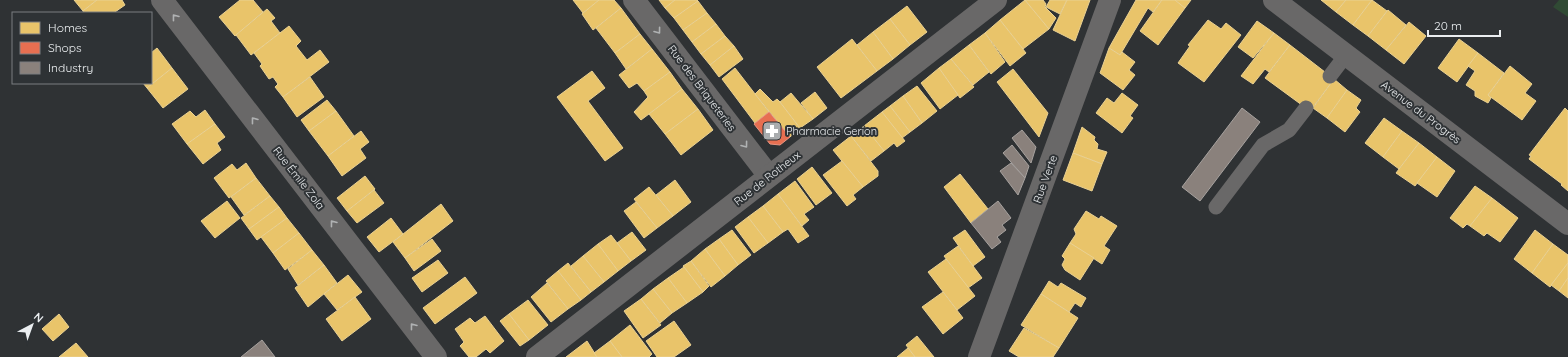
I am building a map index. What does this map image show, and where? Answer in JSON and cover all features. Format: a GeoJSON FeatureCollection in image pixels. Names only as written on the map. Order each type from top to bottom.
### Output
{"type":"FeatureCollection","features":[{"type":"Feature","properties":{"kind":"street","name":"Rue Émile Zola"},"geometry":{"type":"LineString","coordinates":[[162,0],[436,357]]}},
{"type":"Feature","properties":{"kind":"street","name":"Rue des Briqueteries"},"geometry":{"type":"LineString","coordinates":[[634,0],[769,176]]}},
{"type":"Feature","properties":{"kind":"street","name":"Rue de Rotheux"},"geometry":{"type":"LineString","coordinates":[[537,357],[996,0]]}},
{"type":"Feature","properties":{"kind":"street","name":"Rue Verte"},"geometry":{"type":"LineString","coordinates":[[979,357],[1110,0]]}},
{"type":"Feature","properties":{"kind":"street","name":"Avenue du Progrès"},"geometry":{"type":"LineString","coordinates":[[1274,0],[1568,224]]}},
{"type":"Feature","properties":{"kind":"lane"},"geometry":{"type":"LineString","coordinates":[[1330,76],[1346,55]]}},
{"type":"Feature","properties":{"kind":"lane"},"geometry":{"type":"LineString","coordinates":[[1216,207],[1263,145],[1289,130],[1306,108]]}},
{"type":"Feature","properties":{"kind":"green space"},"geometry":{"type":"Polygon","coordinates":[[[1559,0],[1568,0],[1568,17],[1553,7],[1559,0]]]}},
{"type":"Feature","properties":{"kind":"building: Homes"},"geometry":{"type":"Polygon","coordinates":[[[74,0],[97,0],[83,11],[74,0]]]}},
{"type":"Feature","properties":{"kind":"building: Homes"},"geometry":{"type":"Polygon","coordinates":[[[97,0],[122,0],[125,5],[115,12],[83,11],[97,0]]]}},
{"type":"Feature","properties":{"kind":"building: Homes"},"geometry":{"type":"Polygon","coordinates":[[[240,0],[253,0],[263,12],[235,36],[219,17],[240,0]]]}},
{"type":"Feature","properties":{"kind":"building: Homes"},"geometry":{"type":"Polygon","coordinates":[[[573,0],[599,0],[583,13],[573,0]]]}},
{"type":"Feature","properties":{"kind":"building: Homes"},"geometry":{"type":"Polygon","coordinates":[[[599,0],[614,0],[621,8],[593,30],[582,14],[599,0]]]}},
{"type":"Feature","properties":{"kind":"building: Homes"},"geometry":{"type":"Polygon","coordinates":[[[659,0],[675,0],[665,8],[659,0]]]}},
{"type":"Feature","properties":{"kind":"building: Homes"},"geometry":{"type":"Polygon","coordinates":[[[675,0],[698,1],[674,18],[665,8],[675,0]]]}},
{"type":"Feature","properties":{"kind":"building: Homes"},"geometry":{"type":"Polygon","coordinates":[[[1025,0],[1049,29],[1023,49],[1000,20],[1025,0]]]}},
{"type":"Feature","properties":{"kind":"building: Homes"},"geometry":{"type":"Polygon","coordinates":[[[1025,0],[1043,0],[1046,4],[1045,7],[1056,18],[1049,29],[1025,0]]]}},
{"type":"Feature","properties":{"kind":"building: Homes"},"geometry":{"type":"Polygon","coordinates":[[[1050,0],[1067,0],[1060,14],[1046,7],[1050,0]]]}},
{"type":"Feature","properties":{"kind":"building: Homes"},"geometry":{"type":"Polygon","coordinates":[[[1067,0],[1090,0],[1075,41],[1053,30],[1067,0]]]}},
{"type":"Feature","properties":{"kind":"building: Homes"},"geometry":{"type":"Polygon","coordinates":[[[1136,0],[1162,0],[1153,12],[1148,8],[1120,55],[1109,48],[1136,0]]]}},
{"type":"Feature","properties":{"kind":"building: Homes"},"geometry":{"type":"Polygon","coordinates":[[[1162,0],[1175,0],[1185,8],[1158,45],[1140,31],[1162,0]]]}},
{"type":"Feature","properties":{"kind":"building: Homes"},"geometry":{"type":"Polygon","coordinates":[[[1175,0],[1191,0],[1185,8],[1175,0]]]}},
{"type":"Feature","properties":{"kind":"building: Homes"},"geometry":{"type":"Polygon","coordinates":[[[1321,0],[1346,0],[1336,12],[1321,0]]]}},
{"type":"Feature","properties":{"kind":"building: Homes"},"geometry":{"type":"Polygon","coordinates":[[[1346,0],[1372,0],[1353,25],[1336,12],[1346,0]]]}},
{"type":"Feature","properties":{"kind":"building: Homes"},"geometry":{"type":"Polygon","coordinates":[[[1372,0],[1387,11],[1368,36],[1353,25],[1372,0]]]}},
{"type":"Feature","properties":{"kind":"building: Homes"},"geometry":{"type":"Polygon","coordinates":[[[698,1],[707,13],[683,30],[674,18],[698,1]]]}},
{"type":"Feature","properties":{"kind":"building: Homes"},"geometry":{"type":"Polygon","coordinates":[[[907,6],[927,32],[910,45],[890,19],[907,6]]]}},
{"type":"Feature","properties":{"kind":"building: Homes"},"geometry":{"type":"Polygon","coordinates":[[[621,8],[640,34],[615,53],[596,28],[621,8]]]}},
{"type":"Feature","properties":{"kind":"building: Homes"},"geometry":{"type":"Polygon","coordinates":[[[267,9],[275,18],[271,21],[280,33],[251,55],[236,35],[267,9]]]}},
{"type":"Feature","properties":{"kind":"building: Homes"},"geometry":{"type":"Polygon","coordinates":[[[1388,10],[1406,25],[1386,50],[1368,36],[1388,10]]]}},
{"type":"Feature","properties":{"kind":"building: Homes"},"geometry":{"type":"Polygon","coordinates":[[[707,13],[716,24],[692,42],[683,30],[707,13]]]}},
{"type":"Feature","properties":{"kind":"building: Homes"},"geometry":{"type":"Polygon","coordinates":[[[890,19],[910,45],[893,59],[873,32],[890,19]]]}},
{"type":"Feature","properties":{"kind":"building: Homes"},"geometry":{"type":"Polygon","coordinates":[[[1000,20],[1026,53],[1010,66],[985,33],[1000,20]]]}},
{"type":"Feature","properties":{"kind":"building: Homes"},"geometry":{"type":"Polygon","coordinates":[[[1208,20],[1221,29],[1226,23],[1241,35],[1204,82],[1178,63],[1190,46],[1188,45],[1208,20]]]}},
{"type":"Feature","properties":{"kind":"building: Homes"},"geometry":{"type":"Polygon","coordinates":[[[1257,21],[1274,33],[1253,58],[1238,47],[1257,21]]]}},
{"type":"Feature","properties":{"kind":"building: Homes"},"geometry":{"type":"Polygon","coordinates":[[[1409,22],[1426,36],[1404,64],[1386,50],[1409,22]]]}},
{"type":"Feature","properties":{"kind":"building: Homes"},"geometry":{"type":"Polygon","coordinates":[[[716,24],[725,36],[701,54],[692,42],[716,24]]]}},
{"type":"Feature","properties":{"kind":"building: Homes"},"geometry":{"type":"Polygon","coordinates":[[[289,26],[301,41],[296,46],[307,60],[320,50],[329,62],[283,97],[275,87],[278,84],[273,77],[269,79],[260,66],[262,64],[254,53],[289,26]]]}},
{"type":"Feature","properties":{"kind":"building: Homes"},"geometry":{"type":"Polygon","coordinates":[[[873,32],[893,59],[877,71],[857,45],[873,32]]]}},
{"type":"Feature","properties":{"kind":"building: Homes"},"geometry":{"type":"Polygon","coordinates":[[[985,33],[1005,62],[991,74],[969,45],[985,33]]]}},
{"type":"Feature","properties":{"kind":"building: Homes"},"geometry":{"type":"Polygon","coordinates":[[[1274,33],[1290,45],[1269,72],[1265,69],[1253,84],[1241,76],[1274,33]]]}},
{"type":"Feature","properties":{"kind":"building: Homes"},"geometry":{"type":"Polygon","coordinates":[[[640,34],[652,49],[626,69],[615,53],[640,34]]]}},
{"type":"Feature","properties":{"kind":"building: Homes"},"geometry":{"type":"Polygon","coordinates":[[[725,36],[734,46],[710,65],[701,54],[725,36]]]}},
{"type":"Feature","properties":{"kind":"building: Homes"},"geometry":{"type":"Polygon","coordinates":[[[852,39],[877,71],[841,98],[817,67],[852,39]]]}},
{"type":"Feature","properties":{"kind":"building: Homes"},"geometry":{"type":"Polygon","coordinates":[[[1459,39],[1478,53],[1457,82],[1438,68],[1459,39]]]}},
{"type":"Feature","properties":{"kind":"building: Homes"},"geometry":{"type":"Polygon","coordinates":[[[969,45],[989,72],[973,85],[951,59],[969,45]]]}},
{"type":"Feature","properties":{"kind":"building: Homes"},"geometry":{"type":"Polygon","coordinates":[[[1290,45],[1334,79],[1310,111],[1265,78],[1290,45]]]}},
{"type":"Feature","properties":{"kind":"building: Homes"},"geometry":{"type":"Polygon","coordinates":[[[734,46],[743,59],[719,77],[710,65],[734,46]]]}},
{"type":"Feature","properties":{"kind":"building: Homes"},"geometry":{"type":"Polygon","coordinates":[[[157,48],[172,68],[152,84],[152,52],[157,48]]]}},
{"type":"Feature","properties":{"kind":"building: Homes"},"geometry":{"type":"Polygon","coordinates":[[[1109,48],[1120,55],[1122,52],[1135,62],[1129,70],[1135,75],[1123,90],[1100,73],[1109,48]]]}},
{"type":"Feature","properties":{"kind":"building: Homes"},"geometry":{"type":"Polygon","coordinates":[[[652,49],[670,72],[644,91],[637,83],[629,88],[619,75],[652,49]]]}},
{"type":"Feature","properties":{"kind":"building: Homes"},"geometry":{"type":"Polygon","coordinates":[[[1478,53],[1504,73],[1488,95],[1491,98],[1488,103],[1475,96],[1475,91],[1466,85],[1475,71],[1468,66],[1478,53]]]}},
{"type":"Feature","properties":{"kind":"building: Homes"},"geometry":{"type":"Polygon","coordinates":[[[951,59],[974,87],[960,98],[939,68],[951,59]]]}},
{"type":"Feature","properties":{"kind":"building: Homes"},"geometry":{"type":"Polygon","coordinates":[[[1510,66],[1532,84],[1525,93],[1536,101],[1522,120],[1488,95],[1510,66]]]}},
{"type":"Feature","properties":{"kind":"building: Homes"},"geometry":{"type":"Polygon","coordinates":[[[172,68],[188,89],[163,108],[147,88],[172,68]]]}},
{"type":"Feature","properties":{"kind":"building: Homes"},"geometry":{"type":"Polygon","coordinates":[[[735,68],[769,112],[755,123],[722,79],[735,68]]]}},
{"type":"Feature","properties":{"kind":"building: Homes"},"geometry":{"type":"Polygon","coordinates":[[[939,68],[958,95],[940,109],[921,83],[939,68]]]}},
{"type":"Feature","properties":{"kind":"building: Homes"},"geometry":{"type":"Polygon","coordinates":[[[1013,69],[1048,113],[1039,137],[997,82],[1013,69]]]}},
{"type":"Feature","properties":{"kind":"building: Homes"},"geometry":{"type":"Polygon","coordinates":[[[592,71],[605,88],[588,101],[623,148],[605,161],[557,97],[592,71]]]}},
{"type":"Feature","properties":{"kind":"building: Homes"},"geometry":{"type":"Polygon","coordinates":[[[670,72],[682,89],[641,120],[634,112],[648,97],[644,91],[670,72]]]}},
{"type":"Feature","properties":{"kind":"building: Homes"},"geometry":{"type":"Polygon","coordinates":[[[310,77],[324,97],[297,117],[283,97],[310,77]]]}},
{"type":"Feature","properties":{"kind":"building: Homes"},"geometry":{"type":"Polygon","coordinates":[[[1334,79],[1347,90],[1327,118],[1313,108],[1334,79]]]}},
{"type":"Feature","properties":{"kind":"building: Homes"},"geometry":{"type":"Polygon","coordinates":[[[144,84],[152,84],[147,88],[144,84]]]}},
{"type":"Feature","properties":{"kind":"building: Homes"},"geometry":{"type":"Polygon","coordinates":[[[917,86],[937,111],[922,123],[903,96],[917,86]]]}},
{"type":"Feature","properties":{"kind":"building: Homes"},"geometry":{"type":"Polygon","coordinates":[[[682,89],[698,109],[665,134],[649,114],[682,89]]]}},
{"type":"Feature","properties":{"kind":"building: Homes"},"geometry":{"type":"Polygon","coordinates":[[[760,89],[773,102],[777,99],[800,128],[790,137],[755,94],[760,89]]]}},
{"type":"Feature","properties":{"kind":"building: Homes"},"geometry":{"type":"Polygon","coordinates":[[[1347,90],[1361,100],[1356,108],[1360,112],[1345,132],[1327,118],[1347,90]]]}},
{"type":"Feature","properties":{"kind":"building: Homes"},"geometry":{"type":"Polygon","coordinates":[[[815,92],[827,108],[813,119],[801,103],[815,92]]]}},
{"type":"Feature","properties":{"kind":"building: Homes"},"geometry":{"type":"Polygon","coordinates":[[[791,93],[813,119],[800,128],[780,102],[791,93]]]}},
{"type":"Feature","properties":{"kind":"building: Homes"},"geometry":{"type":"Polygon","coordinates":[[[1122,93],[1138,105],[1130,116],[1133,118],[1122,133],[1096,113],[1107,98],[1114,103],[1122,93]]]}},
{"type":"Feature","properties":{"kind":"building: Homes"},"geometry":{"type":"Polygon","coordinates":[[[903,96],[922,123],[910,132],[890,106],[903,96]]]}},
{"type":"Feature","properties":{"kind":"building: Homes"},"geometry":{"type":"Polygon","coordinates":[[[327,100],[336,111],[309,131],[301,120],[327,100]]]}},
{"type":"Feature","properties":{"kind":"building: Homes"},"geometry":{"type":"Polygon","coordinates":[[[890,106],[910,132],[902,138],[882,112],[890,106]]]}},
{"type":"Feature","properties":{"kind":"building: Homes"},"geometry":{"type":"Polygon","coordinates":[[[1565,108],[1568,111],[1568,191],[1561,185],[1562,184],[1529,159],[1531,156],[1529,155],[1565,108]]]}},
{"type":"Feature","properties":{"kind":"building: Homes"},"geometry":{"type":"Polygon","coordinates":[[[698,109],[713,130],[681,155],[665,134],[698,109]]]}},
{"type":"Feature","properties":{"kind":"building: Homes"},"geometry":{"type":"Polygon","coordinates":[[[205,110],[215,124],[187,144],[172,124],[190,111],[196,117],[205,110]]]}},
{"type":"Feature","properties":{"kind":"building: Homes"},"geometry":{"type":"Polygon","coordinates":[[[336,111],[354,136],[328,156],[309,131],[336,111]]]}},
{"type":"Feature","properties":{"kind":"building: Homes"},"geometry":{"type":"Polygon","coordinates":[[[882,112],[905,141],[897,147],[894,143],[884,151],[864,126],[882,112]]]}},
{"type":"Feature","properties":{"kind":"building: Homes"},"geometry":{"type":"Polygon","coordinates":[[[1384,118],[1402,131],[1383,157],[1365,143],[1384,118]]]}},
{"type":"Feature","properties":{"kind":"building: Homes"},"geometry":{"type":"Polygon","coordinates":[[[215,124],[225,137],[217,143],[221,150],[203,164],[187,144],[215,124]]]}},
{"type":"Feature","properties":{"kind":"building: Homes"},"geometry":{"type":"Polygon","coordinates":[[[864,126],[884,151],[871,161],[851,136],[864,126]]]}},
{"type":"Feature","properties":{"kind":"building: Homes"},"geometry":{"type":"Polygon","coordinates":[[[1082,127],[1095,137],[1094,140],[1098,144],[1097,149],[1107,152],[1102,164],[1073,153],[1082,127]]]}},
{"type":"Feature","properties":{"kind":"building: Homes"},"geometry":{"type":"Polygon","coordinates":[[[361,131],[369,142],[360,149],[366,158],[342,176],[328,156],[361,131]]]}},
{"type":"Feature","properties":{"kind":"building: Homes"},"geometry":{"type":"Polygon","coordinates":[[[1402,131],[1419,143],[1399,169],[1383,157],[1402,131]]]}},
{"type":"Feature","properties":{"kind":"building: Homes"},"geometry":{"type":"Polygon","coordinates":[[[851,136],[878,171],[878,176],[863,187],[833,150],[851,136]]]}},
{"type":"Feature","properties":{"kind":"building: Homes"},"geometry":{"type":"Polygon","coordinates":[[[1419,143],[1437,157],[1415,186],[1396,173],[1419,143]]]}},
{"type":"Feature","properties":{"kind":"building: Homes"},"geometry":{"type":"Polygon","coordinates":[[[1073,153],[1102,164],[1092,191],[1063,180],[1073,153]]]}},
{"type":"Feature","properties":{"kind":"building: Homes"},"geometry":{"type":"Polygon","coordinates":[[[1437,157],[1455,171],[1437,197],[1417,183],[1437,157]]]}},
{"type":"Feature","properties":{"kind":"building: Homes"},"geometry":{"type":"Polygon","coordinates":[[[842,161],[863,187],[853,195],[856,199],[847,206],[823,175],[842,161]]]}},
{"type":"Feature","properties":{"kind":"building: Homes"},"geometry":{"type":"Polygon","coordinates":[[[246,163],[256,178],[229,198],[214,178],[232,164],[237,170],[246,163]]]}},
{"type":"Feature","properties":{"kind":"building: Homes"},"geometry":{"type":"Polygon","coordinates":[[[812,167],[832,193],[816,205],[797,179],[812,167]]]}},
{"type":"Feature","properties":{"kind":"building: Homes"},"geometry":{"type":"Polygon","coordinates":[[[960,174],[988,209],[971,223],[944,187],[960,174]]]}},
{"type":"Feature","properties":{"kind":"building: Homes"},"geometry":{"type":"Polygon","coordinates":[[[365,176],[375,189],[347,211],[337,198],[365,176]]]}},
{"type":"Feature","properties":{"kind":"building: Homes"},"geometry":{"type":"Polygon","coordinates":[[[256,178],[270,196],[244,215],[231,197],[256,178]]]}},
{"type":"Feature","properties":{"kind":"building: Homes"},"geometry":{"type":"Polygon","coordinates":[[[675,180],[691,202],[673,216],[656,195],[675,180]]]}},
{"type":"Feature","properties":{"kind":"building: Homes"},"geometry":{"type":"Polygon","coordinates":[[[795,181],[814,207],[804,214],[809,220],[802,226],[778,194],[795,181]]]}},
{"type":"Feature","properties":{"kind":"building: Homes"},"geometry":{"type":"Polygon","coordinates":[[[1475,186],[1492,198],[1470,226],[1467,224],[1463,228],[1450,218],[1475,186]]]}},
{"type":"Feature","properties":{"kind":"building: Homes"},"geometry":{"type":"Polygon","coordinates":[[[649,187],[673,216],[657,228],[634,199],[649,187]]]}},
{"type":"Feature","properties":{"kind":"building: Homes"},"geometry":{"type":"Polygon","coordinates":[[[374,190],[384,203],[357,223],[347,211],[374,190]]]}},
{"type":"Feature","properties":{"kind":"building: Homes"},"geometry":{"type":"Polygon","coordinates":[[[778,194],[809,236],[798,243],[788,229],[783,232],[763,206],[778,194]]]}},
{"type":"Feature","properties":{"kind":"building: Homes"},"geometry":{"type":"Polygon","coordinates":[[[270,196],[279,207],[249,229],[241,218],[270,196]]]}},
{"type":"Feature","properties":{"kind":"building: Homes"},"geometry":{"type":"Polygon","coordinates":[[[1492,198],[1518,218],[1500,242],[1487,233],[1484,236],[1470,226],[1492,198]]]}},
{"type":"Feature","properties":{"kind":"building: Homes"},"geometry":{"type":"Polygon","coordinates":[[[227,201],[240,218],[215,238],[201,221],[227,201]]]}},
{"type":"Feature","properties":{"kind":"building: Homes"},"geometry":{"type":"Polygon","coordinates":[[[636,202],[657,228],[644,238],[624,211],[636,202]]]}},
{"type":"Feature","properties":{"kind":"building: Homes"},"geometry":{"type":"Polygon","coordinates":[[[441,204],[453,221],[405,258],[393,242],[441,204]]]}},
{"type":"Feature","properties":{"kind":"building: Homes"},"geometry":{"type":"Polygon","coordinates":[[[763,206],[783,232],[768,243],[748,217],[763,206]]]}},
{"type":"Feature","properties":{"kind":"building: Homes"},"geometry":{"type":"Polygon","coordinates":[[[279,207],[287,218],[257,240],[249,229],[279,207]]]}},
{"type":"Feature","properties":{"kind":"building: Homes"},"geometry":{"type":"Polygon","coordinates":[[[1086,211],[1099,219],[1101,216],[1117,226],[1104,246],[1110,250],[1102,264],[1070,243],[1076,234],[1074,229],[1086,211]]]}},
{"type":"Feature","properties":{"kind":"building: Homes"},"geometry":{"type":"Polygon","coordinates":[[[748,217],[768,243],[754,253],[735,227],[748,217]]]}},
{"type":"Feature","properties":{"kind":"building: Homes"},"geometry":{"type":"Polygon","coordinates":[[[287,218],[299,233],[273,253],[261,237],[287,218]]]}},
{"type":"Feature","properties":{"kind":"building: Homes"},"geometry":{"type":"Polygon","coordinates":[[[391,218],[403,234],[379,252],[367,237],[391,218]]]}},
{"type":"Feature","properties":{"kind":"building: Homes"},"geometry":{"type":"Polygon","coordinates":[[[732,230],[751,255],[738,265],[719,239],[732,230]]]}},
{"type":"Feature","properties":{"kind":"building: Homes"},"geometry":{"type":"Polygon","coordinates":[[[965,230],[985,257],[973,266],[953,238],[965,230]]]}},
{"type":"Feature","properties":{"kind":"building: Homes"},"geometry":{"type":"Polygon","coordinates":[[[1535,230],[1553,244],[1532,273],[1514,259],[1535,230]]]}},
{"type":"Feature","properties":{"kind":"building: Homes"},"geometry":{"type":"Polygon","coordinates":[[[632,232],[646,250],[631,261],[617,243],[632,232]]]}},
{"type":"Feature","properties":{"kind":"building: Homes"},"geometry":{"type":"Polygon","coordinates":[[[299,233],[312,250],[285,270],[273,253],[299,233]]]}},
{"type":"Feature","properties":{"kind":"building: Homes"},"geometry":{"type":"Polygon","coordinates":[[[611,235],[631,261],[618,271],[598,244],[611,235]]]}},
{"type":"Feature","properties":{"kind":"building: Homes"},"geometry":{"type":"Polygon","coordinates":[[[432,239],[441,251],[414,271],[405,258],[432,239]]]}},
{"type":"Feature","properties":{"kind":"building: Homes"},"geometry":{"type":"Polygon","coordinates":[[[719,239],[738,265],[725,276],[705,249],[719,239]]]}},
{"type":"Feature","properties":{"kind":"building: Homes"},"geometry":{"type":"Polygon","coordinates":[[[1070,243],[1094,258],[1080,280],[1065,270],[1062,265],[1065,259],[1062,256],[1070,243]]]}},
{"type":"Feature","properties":{"kind":"building: Homes"},"geometry":{"type":"Polygon","coordinates":[[[598,244],[618,271],[604,282],[583,256],[598,244]]]}},
{"type":"Feature","properties":{"kind":"building: Homes"},"geometry":{"type":"Polygon","coordinates":[[[1553,244],[1568,255],[1568,263],[1550,287],[1532,273],[1553,244]]]}},
{"type":"Feature","properties":{"kind":"building: Homes"},"geometry":{"type":"Polygon","coordinates":[[[958,246],[982,278],[968,288],[944,256],[958,246]]]}},
{"type":"Feature","properties":{"kind":"building: Homes"},"geometry":{"type":"Polygon","coordinates":[[[705,249],[725,276],[711,287],[691,261],[705,249]]]}},
{"type":"Feature","properties":{"kind":"building: Homes"},"geometry":{"type":"Polygon","coordinates":[[[312,250],[324,265],[298,285],[288,269],[312,250]]]}},
{"type":"Feature","properties":{"kind":"building: Homes"},"geometry":{"type":"Polygon","coordinates":[[[583,256],[604,282],[591,292],[571,266],[583,256]]]}},
{"type":"Feature","properties":{"kind":"building: Homes"},"geometry":{"type":"Polygon","coordinates":[[[946,259],[975,296],[957,310],[928,272],[946,259]]]}},
{"type":"Feature","properties":{"kind":"building: Homes"},"geometry":{"type":"Polygon","coordinates":[[[438,260],[448,273],[422,292],[412,278],[438,260]]]}},
{"type":"Feature","properties":{"kind":"building: Homes"},"geometry":{"type":"Polygon","coordinates":[[[691,261],[709,286],[703,292],[683,266],[691,261]]]}},
{"type":"Feature","properties":{"kind":"building: Homes"},"geometry":{"type":"Polygon","coordinates":[[[568,263],[591,292],[581,300],[558,271],[568,263]]]}},
{"type":"Feature","properties":{"kind":"building: Homes"},"geometry":{"type":"Polygon","coordinates":[[[1568,263],[1568,278],[1559,291],[1551,285],[1568,263]]]}},
{"type":"Feature","properties":{"kind":"building: Homes"},"geometry":{"type":"Polygon","coordinates":[[[324,265],[337,283],[308,307],[295,288],[324,265]]]}},
{"type":"Feature","properties":{"kind":"building: Homes"},"geometry":{"type":"Polygon","coordinates":[[[684,267],[703,292],[687,303],[668,278],[684,267]]]}},
{"type":"Feature","properties":{"kind":"building: Homes"},"geometry":{"type":"Polygon","coordinates":[[[558,271],[581,300],[568,309],[546,281],[558,271]]]}},
{"type":"Feature","properties":{"kind":"building: Homes"},"geometry":{"type":"Polygon","coordinates":[[[348,275],[362,292],[337,310],[324,294],[348,275]]]}},
{"type":"Feature","properties":{"kind":"building: Homes"},"geometry":{"type":"Polygon","coordinates":[[[465,277],[477,293],[435,324],[423,308],[465,277]]]}},
{"type":"Feature","properties":{"kind":"building: Homes"},"geometry":{"type":"Polygon","coordinates":[[[668,278],[687,303],[672,313],[653,289],[668,278]]]}},
{"type":"Feature","properties":{"kind":"building: Homes"},"geometry":{"type":"Polygon","coordinates":[[[1568,278],[1568,298],[1559,291],[1568,278]]]}},
{"type":"Feature","properties":{"kind":"building: Homes"},"geometry":{"type":"Polygon","coordinates":[[[1049,281],[1058,287],[1061,283],[1086,298],[1081,307],[1075,303],[1069,312],[1041,294],[1049,281]]]}},
{"type":"Feature","properties":{"kind":"building: Homes"},"geometry":{"type":"Polygon","coordinates":[[[547,283],[568,309],[551,322],[531,297],[547,283]]]}},
{"type":"Feature","properties":{"kind":"building: Homes"},"geometry":{"type":"Polygon","coordinates":[[[653,289],[672,313],[660,323],[641,299],[653,289]]]}},
{"type":"Feature","properties":{"kind":"building: Homes"},"geometry":{"type":"Polygon","coordinates":[[[943,292],[963,318],[943,334],[922,307],[943,292]]]}},
{"type":"Feature","properties":{"kind":"building: Homes"},"geometry":{"type":"Polygon","coordinates":[[[1041,294],[1078,318],[1059,348],[1021,325],[1041,294]]]}},
{"type":"Feature","properties":{"kind":"building: Homes"},"geometry":{"type":"Polygon","coordinates":[[[355,297],[371,319],[342,341],[326,319],[355,297]]]}},
{"type":"Feature","properties":{"kind":"building: Homes"},"geometry":{"type":"Polygon","coordinates":[[[641,299],[661,325],[643,338],[624,311],[641,299]]]}},
{"type":"Feature","properties":{"kind":"building: Homes"},"geometry":{"type":"Polygon","coordinates":[[[528,300],[548,325],[529,340],[509,314],[528,300]]]}},
{"type":"Feature","properties":{"kind":"building: Homes"},"geometry":{"type":"Polygon","coordinates":[[[59,314],[69,327],[53,341],[42,329],[59,314]]]}},
{"type":"Feature","properties":{"kind":"building: Homes"},"geometry":{"type":"Polygon","coordinates":[[[509,314],[529,340],[520,346],[500,321],[509,314]]]}},
{"type":"Feature","properties":{"kind":"building: Homes"},"geometry":{"type":"Polygon","coordinates":[[[485,316],[504,341],[490,353],[486,349],[476,357],[469,357],[460,346],[464,342],[455,329],[470,318],[475,323],[485,316]]]}},
{"type":"Feature","properties":{"kind":"building: Homes"},"geometry":{"type":"Polygon","coordinates":[[[674,321],[691,345],[674,357],[657,357],[646,341],[674,321]]]}},
{"type":"Feature","properties":{"kind":"building: Homes"},"geometry":{"type":"Polygon","coordinates":[[[630,325],[652,354],[649,357],[622,357],[610,341],[630,325]]]}},
{"type":"Feature","properties":{"kind":"building: Homes"},"geometry":{"type":"Polygon","coordinates":[[[1024,328],[1059,348],[1053,357],[1019,357],[1009,351],[1024,328]]]}},
{"type":"Feature","properties":{"kind":"building: Homes"},"geometry":{"type":"Polygon","coordinates":[[[917,336],[934,357],[915,357],[906,345],[917,336]]]}},
{"type":"Feature","properties":{"kind":"building: Homes"},"geometry":{"type":"Polygon","coordinates":[[[587,341],[597,357],[566,357],[587,341]]]}},
{"type":"Feature","properties":{"kind":"building: Homes"},"geometry":{"type":"Polygon","coordinates":[[[610,341],[622,357],[597,357],[594,353],[610,341]]]}},
{"type":"Feature","properties":{"kind":"building: Homes"},"geometry":{"type":"Polygon","coordinates":[[[76,343],[88,357],[59,357],[76,343]]]}},
{"type":"Feature","properties":{"kind":"building: Homes"},"geometry":{"type":"Polygon","coordinates":[[[908,348],[915,357],[897,357],[908,348]]]}},
{"type":"Feature","properties":{"kind":"building: Shops","name":"Pharmacie Gerion"},"geometry":{"type":"Polygon","coordinates":[[[769,112],[790,137],[780,145],[770,144],[754,124],[769,112]]]}},
{"type":"Feature","properties":{"kind":"building: Industry"},"geometry":{"type":"Polygon","coordinates":[[[1242,108],[1260,122],[1200,201],[1182,187],[1242,108]]]}},
{"type":"Feature","properties":{"kind":"building: Industry"},"geometry":{"type":"Polygon","coordinates":[[[1022,130],[1036,147],[1031,163],[1012,138],[1022,130]]]}},
{"type":"Feature","properties":{"kind":"building: Industry"},"geometry":{"type":"Polygon","coordinates":[[[1012,145],[1029,166],[1025,178],[1003,153],[1012,145]]]}},
{"type":"Feature","properties":{"kind":"building: Industry"},"geometry":{"type":"Polygon","coordinates":[[[1011,163],[1025,178],[1018,195],[1000,171],[1011,163]]]}},
{"type":"Feature","properties":{"kind":"building: Industry"},"geometry":{"type":"Polygon","coordinates":[[[998,201],[1011,218],[1002,225],[1006,230],[997,237],[1001,242],[992,249],[971,223],[998,201]]]}},
{"type":"Feature","properties":{"kind":"building: Industry"},"geometry":{"type":"Polygon","coordinates":[[[262,340],[275,357],[241,357],[262,340]]]}},
{"type":"Feature","properties":{"kind":"place","name":"Pharmacie Gerion"},"geometry":{"type":"Point","coordinates":[772,131]}}]}
